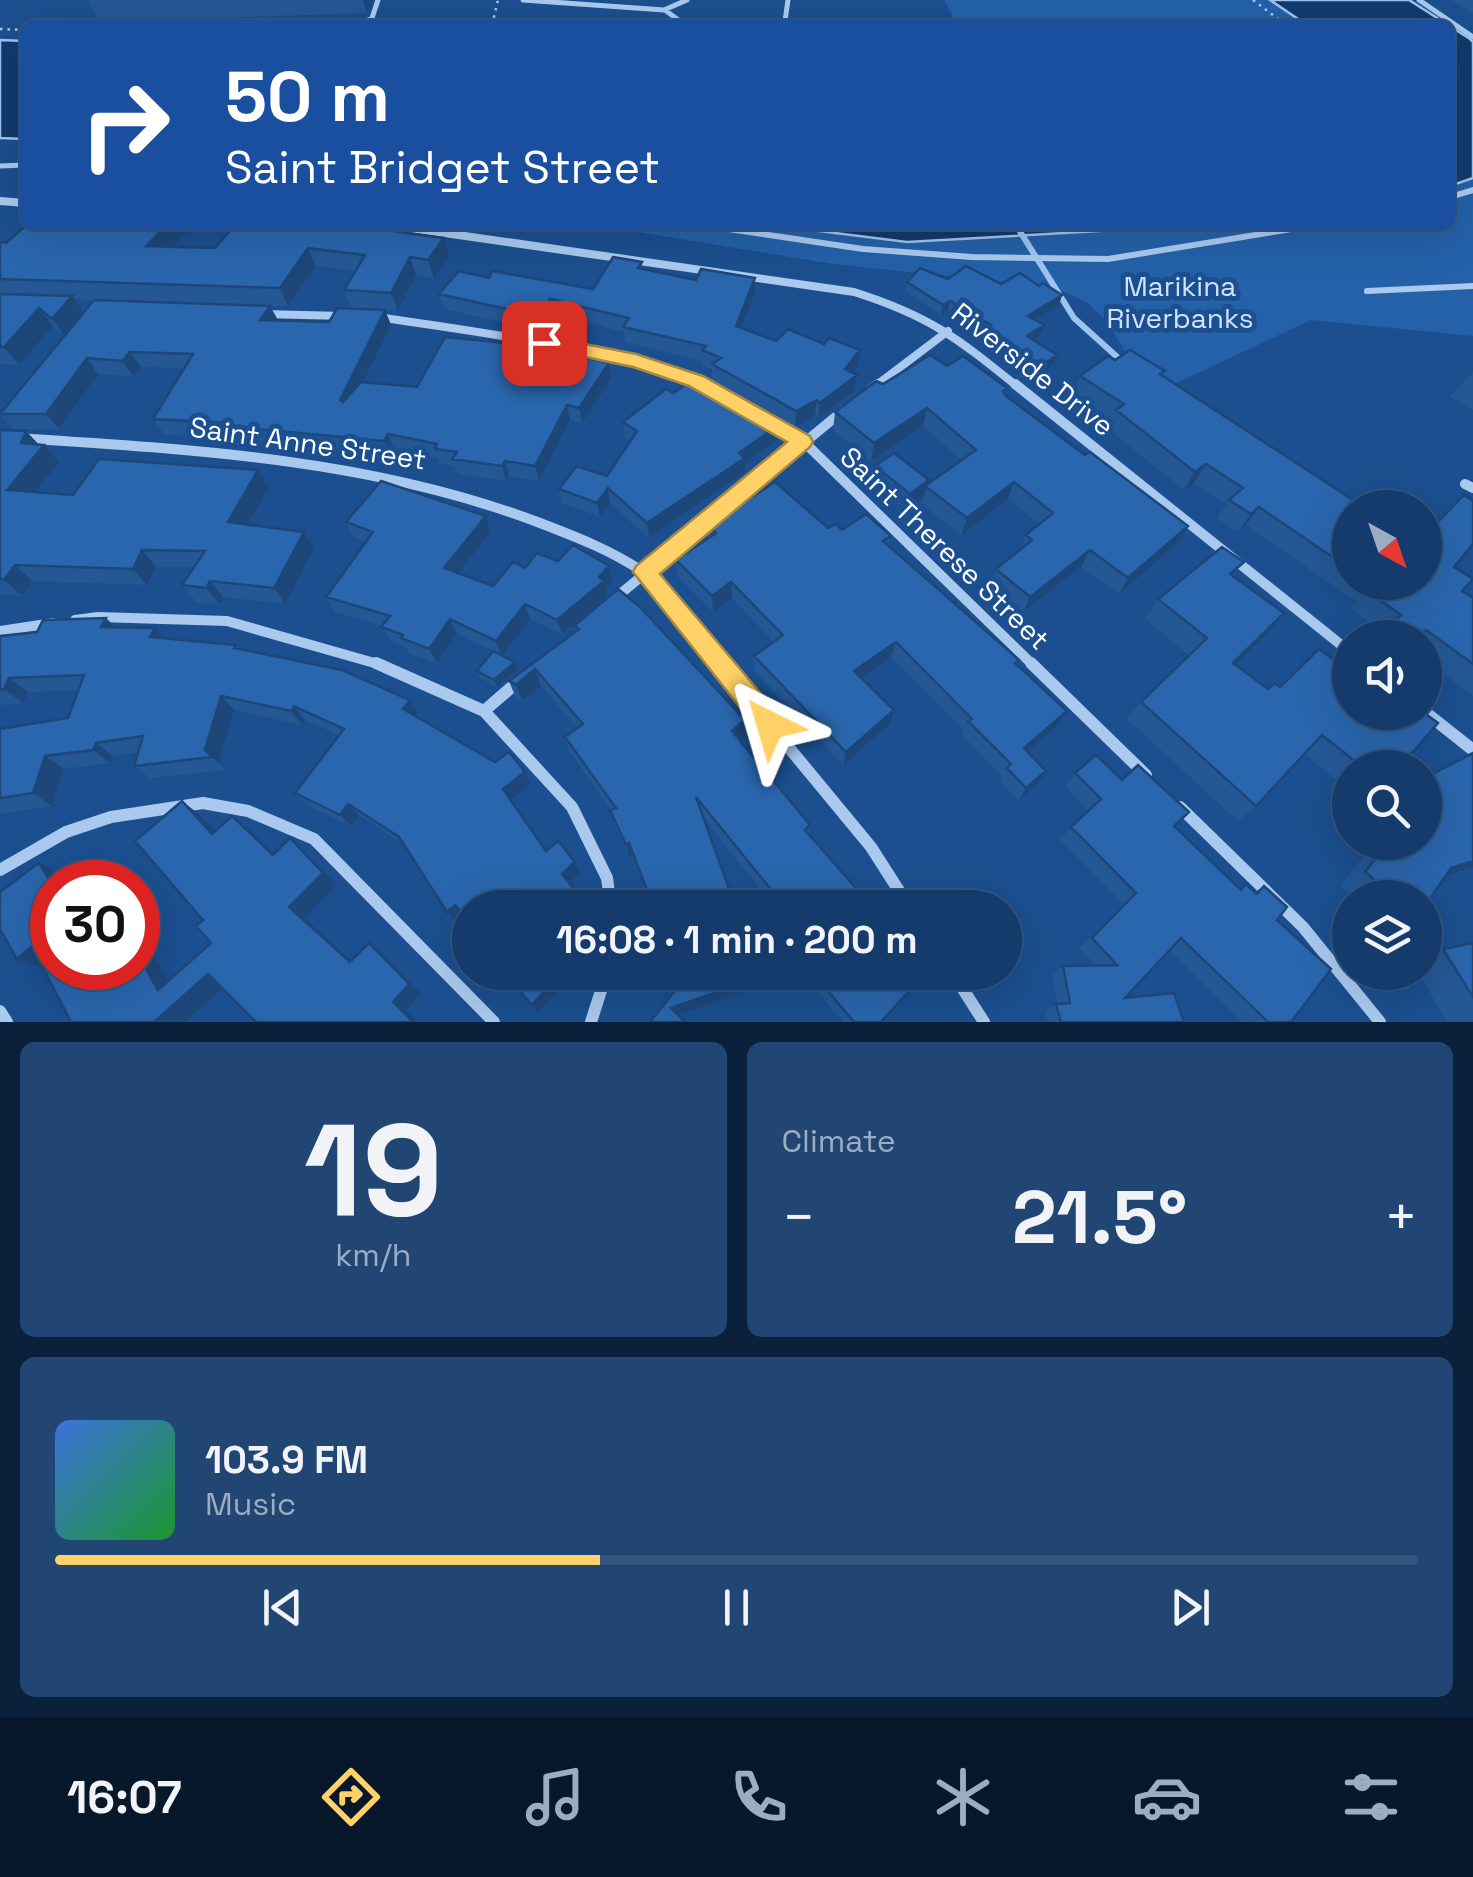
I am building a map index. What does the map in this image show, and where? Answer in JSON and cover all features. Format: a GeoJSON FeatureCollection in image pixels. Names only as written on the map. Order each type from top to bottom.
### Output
{"type":"FeatureCollection","features":[{"type":"Feature","properties":{"kind":"street"},"geometry":{"type":"LineString","coordinates":[[1419,0],[1448,20]]}},
{"type":"Feature","properties":{"kind":"street","name":"Riverside Drive"},"geometry":{"type":"LineString","coordinates":[[423,230],[854,292],[910,310],[948,331],[1332,638]]}},
{"type":"Feature","properties":{"kind":"street"},"geometry":{"type":"LineString","coordinates":[[736,230],[863,249],[972,257],[1068,256],[1108,260],[1286,230]]}},
{"type":"Feature","properties":{"kind":"street"},"geometry":{"type":"LineString","coordinates":[[1367,292],[1473,286]]}},
{"type":"Feature","properties":{"kind":"street"},"geometry":{"type":"LineString","coordinates":[[252,314],[386,317],[513,336],[636,361],[711,390]]}},
{"type":"Feature","properties":{"kind":"street"},"geometry":{"type":"LineString","coordinates":[[601,610],[803,442],[948,331]]}},
{"type":"Feature","properties":{"kind":"street","name":"Saint Therese Street"},"geometry":{"type":"LineString","coordinates":[[757,416],[803,442],[1160,788]]}},
{"type":"Feature","properties":{"kind":"street","name":"Saint Anne Street"},"geometry":{"type":"LineString","coordinates":[[0,438],[210,452],[344,468],[424,483],[600,546],[645,572],[871,848],[898,890]]}},
{"type":"Feature","properties":{"kind":"street"},"geometry":{"type":"LineString","coordinates":[[0,631],[98,617],[227,620],[387,666],[484,710],[572,807],[607,878],[609,890]]}},
{"type":"Feature","properties":{"kind":"street"},"geometry":{"type":"LineString","coordinates":[[484,710],[528,673]]}},
{"type":"Feature","properties":{"kind":"street"},"geometry":{"type":"LineString","coordinates":[[1442,725],[1473,750]]}},
{"type":"Feature","properties":{"kind":"street"},"geometry":{"type":"LineString","coordinates":[[1174,802],[1303,927],[1380,1022]]}},
{"type":"Feature","properties":{"kind":"street"},"geometry":{"type":"LineString","coordinates":[[0,870],[66,832],[112,817],[204,803],[248,811],[314,838],[494,1022]]}},
{"type":"Feature","properties":{"kind":"street"},"geometry":{"type":"LineString","coordinates":[[590,1022],[601,990]]}},
{"type":"Feature","properties":{"kind":"street"},"geometry":{"type":"LineString","coordinates":[[964,990],[984,1022]]}},
{"type":"Feature","properties":{"kind":"street"},"geometry":{"type":"LineString","coordinates":[[0,1011],[7,1022]]}},
{"type":"Feature","properties":{"kind":"lane"},"geometry":{"type":"LineString","coordinates":[[523,0],[664,10],[688,0]]}},
{"type":"Feature","properties":{"kind":"lane"},"geometry":{"type":"LineString","coordinates":[[664,10],[678,20]]}},
{"type":"Feature","properties":{"kind":"path"},"geometry":{"type":"LineString","coordinates":[[1253,0],[1279,20]]}},
{"type":"Feature","properties":{"kind":"green space"},"geometry":{"type":"Polygon","coordinates":[[[944,0],[1270,0],[1300,20],[954,20],[944,0]]]}},
{"type":"Feature","properties":{"kind":"green space","name":"Marikina Riverbanks"},"geometry":{"type":"Polygon","coordinates":[[[1473,178],[1473,336],[1311,320],[1164,389],[1132,363],[1108,323],[1088,303],[1054,287],[833,264],[626,230],[811,230],[907,242],[1117,230],[1455,230],[1455,184],[1473,178]]]}},
{"type":"Feature","properties":{"kind":"shaded area"},"geometry":{"type":"Polygon","coordinates":[[[1270,0],[1409,0],[1440,20],[1300,20],[1270,0]]]}},
{"type":"Feature","properties":{"kind":"shaded area"},"geometry":{"type":"Polygon","coordinates":[[[1455,29],[1473,42],[1473,178],[1455,184],[1455,29]]]}},
{"type":"Feature","properties":{"kind":"shaded area"},"geometry":{"type":"Polygon","coordinates":[[[0,40],[20,41],[20,139],[0,138],[0,40]]]}},
{"type":"Feature","properties":{"kind":"shaded area"},"geometry":{"type":"Polygon","coordinates":[[[811,230],[1117,230],[907,242],[811,230]]]}},
{"type":"Feature","properties":{"kind":"building"},"geometry":{"type":"Polygon","coordinates":[[[21,230],[162,230],[146,246],[215,248],[231,230],[385,230],[444,238],[428,260],[410,257],[391,293],[344,290],[365,255],[308,248],[280,288],[0,279],[0,242],[6,243],[21,230]]]}},
{"type":"Feature","properties":{"kind":"building"},"geometry":{"type":"Polygon","coordinates":[[[613,257],[642,262],[638,268],[696,280],[701,269],[755,278],[736,326],[776,341],[788,329],[824,344],[829,338],[860,350],[845,369],[857,375],[820,403],[817,400],[796,411],[712,364],[721,358],[702,350],[706,346],[623,327],[629,318],[550,299],[539,316],[439,294],[459,271],[489,278],[492,271],[593,289],[613,257]]]}},
{"type":"Feature","properties":{"kind":"building"},"geometry":{"type":"Polygon","coordinates":[[[966,266],[1001,284],[1020,273],[1062,295],[1028,316],[1044,325],[1027,336],[1057,355],[1039,367],[986,332],[991,325],[950,301],[943,305],[907,282],[920,268],[948,279],[966,266]]]}},
{"type":"Feature","properties":{"kind":"building"},"geometry":{"type":"Polygon","coordinates":[[[0,294],[72,296],[52,319],[39,308],[0,347],[0,294]]]}},
{"type":"Feature","properties":{"kind":"building"},"geometry":{"type":"Polygon","coordinates":[[[94,300],[270,306],[260,320],[329,322],[337,308],[385,310],[340,400],[343,402],[361,382],[417,387],[445,337],[526,345],[609,363],[579,408],[567,405],[535,466],[452,459],[457,452],[388,434],[384,441],[225,426],[227,423],[153,419],[193,354],[130,352],[122,361],[87,358],[46,414],[0,414],[94,300]]]}},
{"type":"Feature","properties":{"kind":"building"},"geometry":{"type":"Polygon","coordinates":[[[1130,350],[1165,371],[1160,374],[1338,490],[1332,490],[1332,557],[1259,507],[1251,514],[1229,500],[1243,488],[1206,464],[1195,472],[1116,410],[1124,404],[1080,376],[1108,356],[1115,360],[1130,350]]]}},
{"type":"Feature","properties":{"kind":"building"},"geometry":{"type":"Polygon","coordinates":[[[930,355],[947,366],[963,356],[1007,388],[1003,391],[1006,396],[1085,455],[1090,452],[1188,526],[1128,578],[1090,550],[1030,597],[996,569],[1032,540],[1026,535],[1053,513],[1014,482],[967,518],[925,486],[976,450],[927,408],[874,443],[835,412],[876,381],[883,384],[930,355]]]}},
{"type":"Feature","properties":{"kind":"building"},"geometry":{"type":"Polygon","coordinates":[[[696,376],[781,423],[739,453],[745,458],[647,523],[608,488],[597,503],[559,489],[577,466],[607,476],[637,431],[623,422],[666,389],[674,393],[696,376]]]}},
{"type":"Feature","properties":{"kind":"building"},"geometry":{"type":"Polygon","coordinates":[[[0,430],[26,431],[21,443],[44,445],[7,490],[73,495],[99,459],[258,470],[228,522],[304,532],[274,588],[210,581],[206,588],[182,585],[205,551],[142,550],[133,569],[15,565],[4,580],[0,579],[0,430]]]}},
{"type":"Feature","properties":{"kind":"building"},"geometry":{"type":"Polygon","coordinates":[[[894,453],[929,480],[910,494],[875,466],[894,453]]]}},
{"type":"Feature","properties":{"kind":"building"},"geometry":{"type":"Polygon","coordinates":[[[381,481],[486,516],[444,568],[493,586],[513,562],[525,568],[537,553],[558,561],[573,545],[609,566],[599,577],[604,581],[557,620],[525,604],[496,641],[450,619],[429,649],[401,638],[403,635],[381,627],[390,616],[326,597],[373,532],[346,522],[381,481]]]}},
{"type":"Feature","properties":{"kind":"building"},"geometry":{"type":"Polygon","coordinates":[[[775,482],[828,528],[836,524],[842,530],[866,514],[891,536],[883,541],[1019,660],[1015,663],[1067,711],[1024,748],[1046,771],[1026,788],[1007,768],[1011,764],[968,721],[972,719],[896,642],[854,671],[894,710],[846,752],[754,656],[783,635],[731,582],[712,596],[676,560],[716,533],[708,525],[775,482]]]}},
{"type":"Feature","properties":{"kind":"building"},"geometry":{"type":"Polygon","coordinates":[[[1464,495],[1473,501],[1473,544],[1454,567],[1473,579],[1462,591],[1473,598],[1473,664],[1442,642],[1442,620],[1396,620],[1401,615],[1380,600],[1442,600],[1442,518],[1464,495]]]}},
{"type":"Feature","properties":{"kind":"building"},"geometry":{"type":"Polygon","coordinates":[[[1222,547],[1244,562],[1230,574],[1284,613],[1233,663],[1268,689],[1275,683],[1280,687],[1319,649],[1332,658],[1332,730],[1432,730],[1415,750],[1341,750],[1322,735],[1256,806],[1141,702],[1207,638],[1158,599],[1222,547]]]}},
{"type":"Feature","properties":{"kind":"building"},"geometry":{"type":"Polygon","coordinates":[[[618,589],[639,606],[745,720],[732,731],[810,825],[805,830],[858,890],[771,890],[696,797],[730,890],[647,890],[629,843],[626,845],[610,810],[616,808],[565,737],[583,724],[535,669],[516,685],[509,681],[579,629],[574,626],[618,589]]]}},
{"type":"Feature","properties":{"kind":"building"},"geometry":{"type":"Polygon","coordinates":[[[106,618],[101,627],[155,628],[150,637],[236,645],[234,648],[342,670],[410,700],[403,709],[495,762],[509,752],[525,772],[503,789],[546,851],[558,841],[575,862],[562,874],[574,889],[452,890],[452,908],[447,912],[399,837],[348,804],[340,815],[295,793],[344,729],[294,706],[291,711],[221,696],[205,750],[212,757],[134,766],[143,736],[96,743],[93,750],[45,756],[33,793],[0,798],[0,729],[68,718],[84,675],[9,678],[0,690],[0,636],[37,632],[43,620],[106,618]]]}},
{"type":"Feature","properties":{"kind":"building"},"geometry":{"type":"Polygon","coordinates":[[[493,651],[515,662],[494,680],[477,671],[493,651]]]}},
{"type":"Feature","properties":{"kind":"building"},"geometry":{"type":"Polygon","coordinates":[[[1473,753],[1473,861],[1451,868],[1442,881],[1375,880],[1365,872],[1374,860],[1442,860],[1442,769],[1473,753]]]}},
{"type":"Feature","properties":{"kind":"building"},"geometry":{"type":"Polygon","coordinates":[[[1096,755],[1122,780],[1138,765],[1189,812],[1174,826],[1241,890],[1246,884],[1257,894],[1264,886],[1287,907],[1277,920],[1331,969],[1291,1022],[1268,1022],[1181,938],[1125,998],[1174,993],[1184,1022],[1061,1022],[1056,1004],[1070,1003],[1063,966],[1117,965],[1092,938],[1136,893],[1071,827],[1101,799],[1075,773],[1096,755]]]}},
{"type":"Feature","properties":{"kind":"building"},"geometry":{"type":"Polygon","coordinates":[[[182,801],[212,834],[232,816],[273,855],[290,838],[323,873],[289,907],[350,962],[369,943],[409,984],[393,1002],[413,1022],[256,1022],[208,974],[154,1022],[71,1022],[55,990],[160,990],[211,943],[196,926],[203,920],[160,870],[160,860],[151,860],[135,841],[182,801]]]}},
{"type":"Feature","properties":{"kind":"building"},"geometry":{"type":"Polygon","coordinates":[[[30,870],[30,948],[17,959],[0,929],[0,892],[30,870]]]}},
{"type":"Feature","properties":{"kind":"building"},"geometry":{"type":"Polygon","coordinates":[[[1473,943],[1473,997],[1443,949],[1473,943]]]}},
{"type":"Feature","properties":{"kind":"building"},"geometry":{"type":"Polygon","coordinates":[[[519,990],[545,990],[532,1005],[519,990]]]}},
{"type":"Feature","properties":{"kind":"building"},"geometry":{"type":"Polygon","coordinates":[[[676,990],[723,990],[671,1008],[685,1022],[650,1022],[676,990]]]}},
{"type":"Feature","properties":{"kind":"building"},"geometry":{"type":"Polygon","coordinates":[[[827,990],[910,990],[881,1022],[854,1022],[827,990]]]}},
{"type":"Feature","properties":{"kind":"waterway"},"geometry":{"type":"LineString","coordinates":[[1019,230],[1074,318],[1125,364]]}},
{"type":"Feature","properties":{"kind":"route"},"geometry":{"type":"LineString","coordinates":[[544,343],[636,361],[696,381],[803,442],[645,572],[770,725]]}}]}
